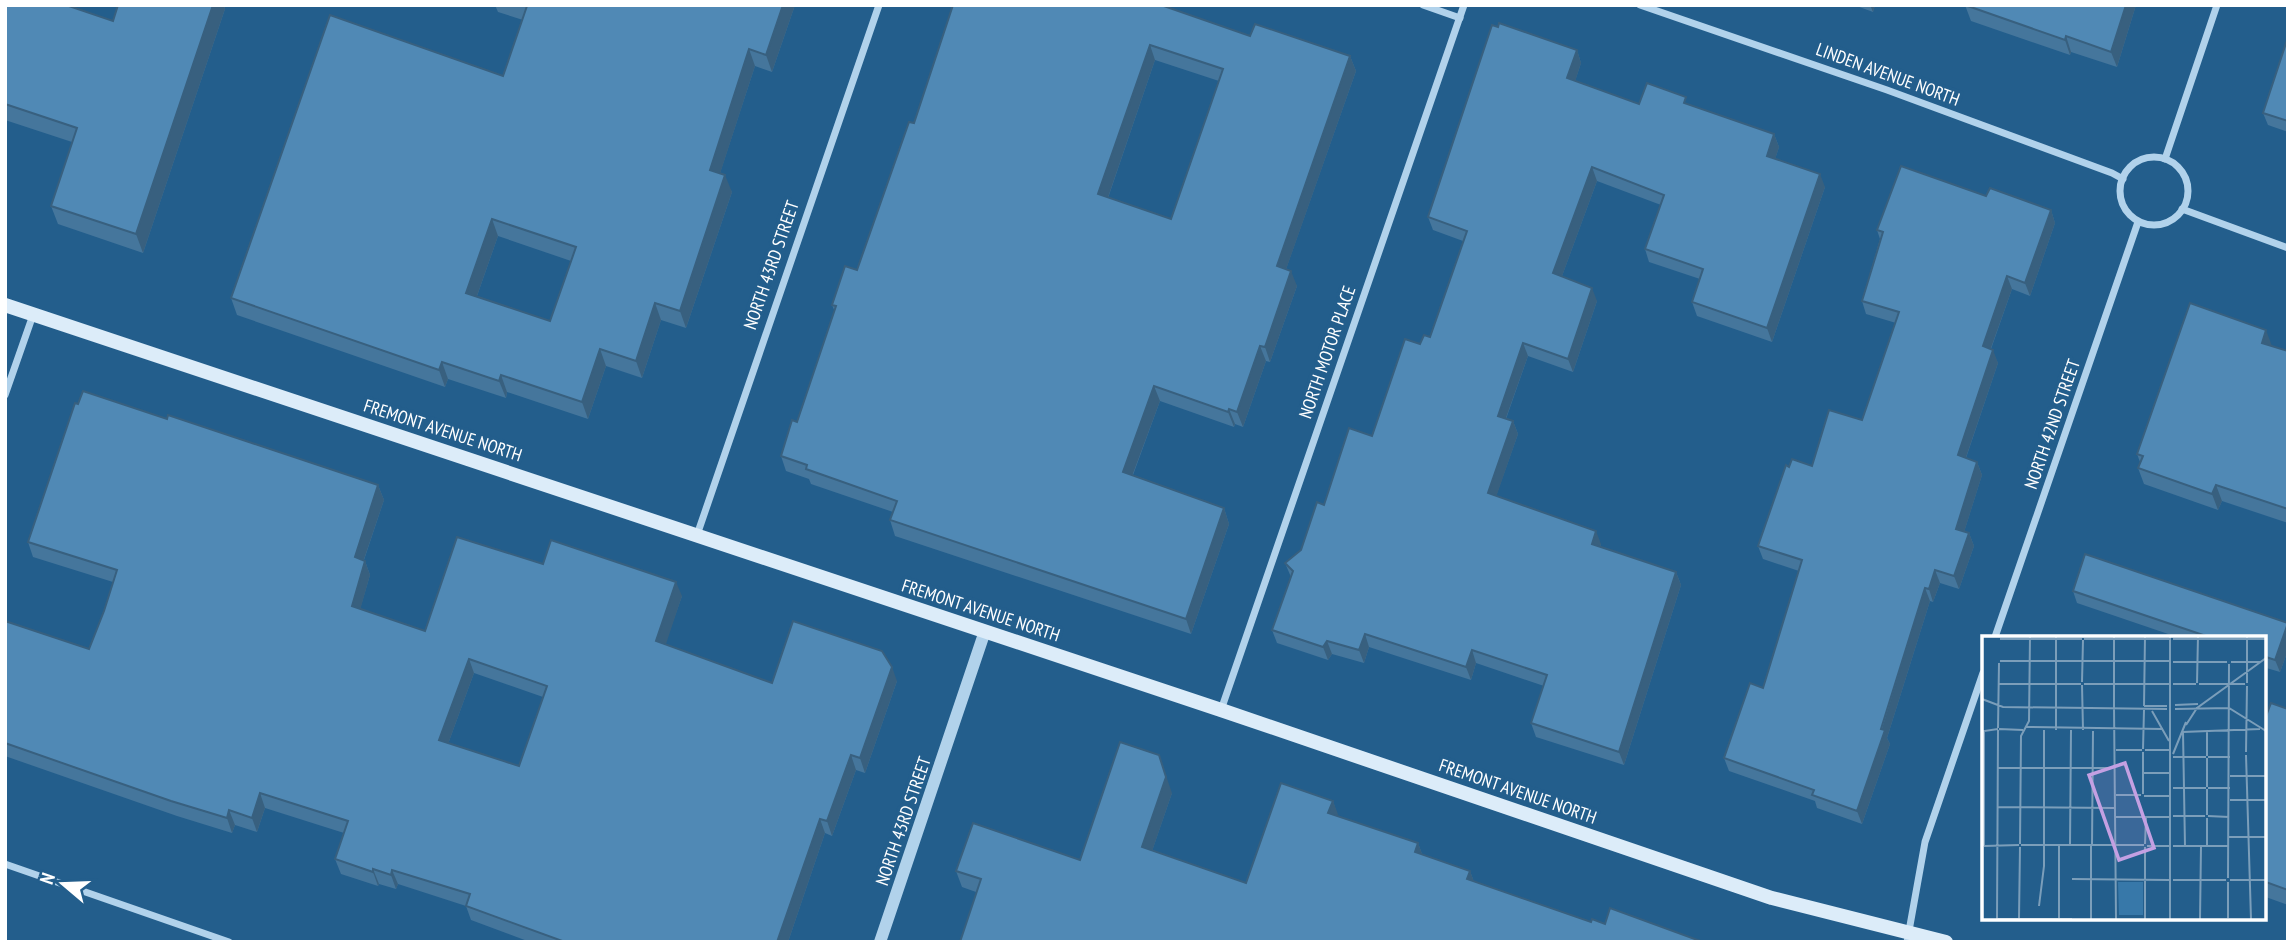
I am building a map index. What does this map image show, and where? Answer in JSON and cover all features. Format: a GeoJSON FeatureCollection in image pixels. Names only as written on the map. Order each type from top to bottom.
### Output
{"type":"FeatureCollection","features":[{"type":"Feature","properties":{"kind":"main road","name":"FREMONT AVENUE NORTH"},"geometry":{"type":"LineString","coordinates":[[5,305],[1221,710],[1772,898],[1908,937],[1946,942]]}},
{"type":"Feature","properties":{"kind":"street","name":"NORTH 43RD STREET"},"geometry":{"type":"LineString","coordinates":[[697,536],[879,5]]}},
{"type":"Feature","properties":{"kind":"street"},"geometry":{"type":"LineString","coordinates":[[1423,5],[1460,18]]}},
{"type":"Feature","properties":{"kind":"street","name":"NORTH MOTOR PLACE"},"geometry":{"type":"LineString","coordinates":[[1221,710],[1464,5]]}},
{"type":"Feature","properties":{"kind":"street","name":"LINDEN AVENUE NORTH"},"geometry":{"type":"LineString","coordinates":[[1640,5],[1887,90],[2123,179]]}},
{"type":"Feature","properties":{"kind":"street"},"geometry":{"type":"LineString","coordinates":[[2165,159],[2217,5]]}},
{"type":"Feature","properties":{"kind":"street"},"geometry":{"type":"LineString","coordinates":[[2143,159],[2165,159],[2183,173],[2187,184],[2187,195],[2182,209],[2170,221],[2159,225],[2138,222],[2123,206],[2120,195],[2123,179],[2133,165],[2143,159]]}},
{"type":"Feature","properties":{"kind":"street"},"geometry":{"type":"LineString","coordinates":[[2182,209],[2288,248]]}},
{"type":"Feature","properties":{"kind":"street","name":"NORTH 42ND STREET"},"geometry":{"type":"LineString","coordinates":[[1995,636],[2138,222]]}},
{"type":"Feature","properties":{"kind":"street"},"geometry":{"type":"LineString","coordinates":[[5,395],[33,315]]}},
{"type":"Feature","properties":{"kind":"street","name":"NORTH 43RD STREET"},"geometry":{"type":"LineString","coordinates":[[880,942],[985,631]]}},
{"type":"Feature","properties":{"kind":"street"},"geometry":{"type":"LineString","coordinates":[[1908,937],[1925,842],[1982,676]]}},
{"type":"Feature","properties":{"kind":"street"},"geometry":{"type":"LineString","coordinates":[[5,864],[229,942]]}},
{"type":"Feature","properties":{"kind":"building"},"geometry":{"type":"Polygon","coordinates":[[[5,5],[66,5],[113,21],[118,5],[213,5],[136,234],[51,206],[77,128],[5,104],[5,5]]]}},
{"type":"Feature","properties":{"kind":"building"},"geometry":{"type":"Polygon","coordinates":[[[524,5],[783,5],[766,55],[749,49],[710,170],[725,175],[680,311],[655,303],[636,361],[600,349],[582,402],[501,375],[499,381],[442,362],[439,370],[231,298],[330,15],[503,76],[527,6],[524,5]],[[492,219],[466,293],[550,321],[576,247],[492,219]]]}},
{"type":"Feature","properties":{"kind":"building"},"geometry":{"type":"Polygon","coordinates":[[[953,5],[1161,5],[1250,36],[1255,24],[1350,56],[1277,266],[1291,271],[1265,347],[1260,346],[1237,412],[1229,409],[1228,412],[1154,386],[1123,472],[1224,508],[1186,619],[890,520],[897,501],[806,469],[807,465],[781,456],[792,420],[797,422],[836,306],[832,305],[845,266],[857,270],[909,122],[914,123],[953,5]],[[1150,45],[1098,194],[1171,219],[1223,69],[1150,45]]]}},
{"type":"Feature","properties":{"kind":"building"},"geometry":{"type":"Polygon","coordinates":[[[1965,5],[2126,5],[2111,52],[2066,36],[2065,40],[1965,5]]]}},
{"type":"Feature","properties":{"kind":"building"},"geometry":{"type":"Polygon","coordinates":[[[1499,23],[1577,50],[1567,78],[1639,104],[1647,83],[1686,97],[1684,103],[1774,134],[1767,156],[1820,174],[1767,328],[1692,302],[1703,269],[1645,249],[1664,195],[1592,167],[1553,273],[1592,288],[1568,359],[1523,343],[1498,416],[1513,421],[1488,493],[1596,531],[1592,544],[1676,572],[1619,752],[1531,723],[1547,675],[1472,650],[1466,667],[1365,634],[1359,650],[1327,641],[1323,647],[1272,630],[1293,571],[1285,563],[1301,550],[1317,502],[1324,505],[1349,428],[1372,436],[1405,339],[1420,344],[1424,335],[1430,337],[1467,231],[1428,217],[1492,25],[1498,27],[1499,23]]]}},
{"type":"Feature","properties":{"kind":"building"},"geometry":{"type":"Polygon","coordinates":[[[2288,37],[2288,121],[2263,113],[2288,37]]]}},
{"type":"Feature","properties":{"kind":"building"},"geometry":{"type":"Polygon","coordinates":[[[1901,166],[1986,196],[1990,188],[2051,210],[2025,283],[2007,276],[1983,346],[1993,350],[1958,455],[1977,462],[1956,529],[1969,533],[1954,576],[1935,570],[1929,589],[1925,588],[1881,729],[1885,730],[1857,811],[1812,795],[1814,790],[1724,758],[1750,683],[1763,688],[1802,560],[1758,546],[1786,465],[1789,467],[1792,459],[1812,466],[1829,410],[1862,420],[1899,312],[1862,301],[1883,232],[1877,230],[1901,166]]]}},
{"type":"Feature","properties":{"kind":"building"},"geometry":{"type":"Polygon","coordinates":[[[2190,303],[2266,330],[2262,343],[2288,351],[2288,509],[2216,485],[2212,494],[2138,468],[2143,456],[2137,454],[2190,303]]]}},
{"type":"Feature","properties":{"kind":"building"},"geometry":{"type":"Polygon","coordinates":[[[83,391],[167,419],[168,415],[378,485],[355,557],[365,561],[352,606],[425,631],[457,537],[543,564],[551,540],[676,582],[656,641],[772,683],[793,621],[882,651],[892,667],[860,758],[851,755],[827,821],[820,819],[777,942],[565,942],[466,906],[470,894],[392,870],[391,875],[373,869],[373,872],[335,859],[348,821],[260,793],[252,818],[229,810],[227,818],[5,743],[5,621],[89,649],[117,570],[28,542],[75,403],[78,404],[83,391]],[[469,659],[439,740],[519,766],[547,686],[469,659]]]}},
{"type":"Feature","properties":{"kind":"building"},"geometry":{"type":"Polygon","coordinates":[[[2085,554],[2288,623],[2275,660],[2265,657],[2265,636],[2206,636],[2073,591],[2085,554]]]}},
{"type":"Feature","properties":{"kind":"building"},"geometry":{"type":"Polygon","coordinates":[[[2271,703],[2288,709],[2288,890],[2265,882],[2265,719],[2271,703]]]}},
{"type":"Feature","properties":{"kind":"building"},"geometry":{"type":"Polygon","coordinates":[[[1120,742],[1159,755],[1166,777],[1142,847],[1246,883],[1281,783],[1333,801],[1328,813],[1418,843],[1415,852],[1470,871],[1467,879],[1591,922],[1592,919],[1605,924],[1610,908],[1703,942],[960,942],[981,879],[956,871],[973,823],[1080,860],[1120,742]]]}}]}
